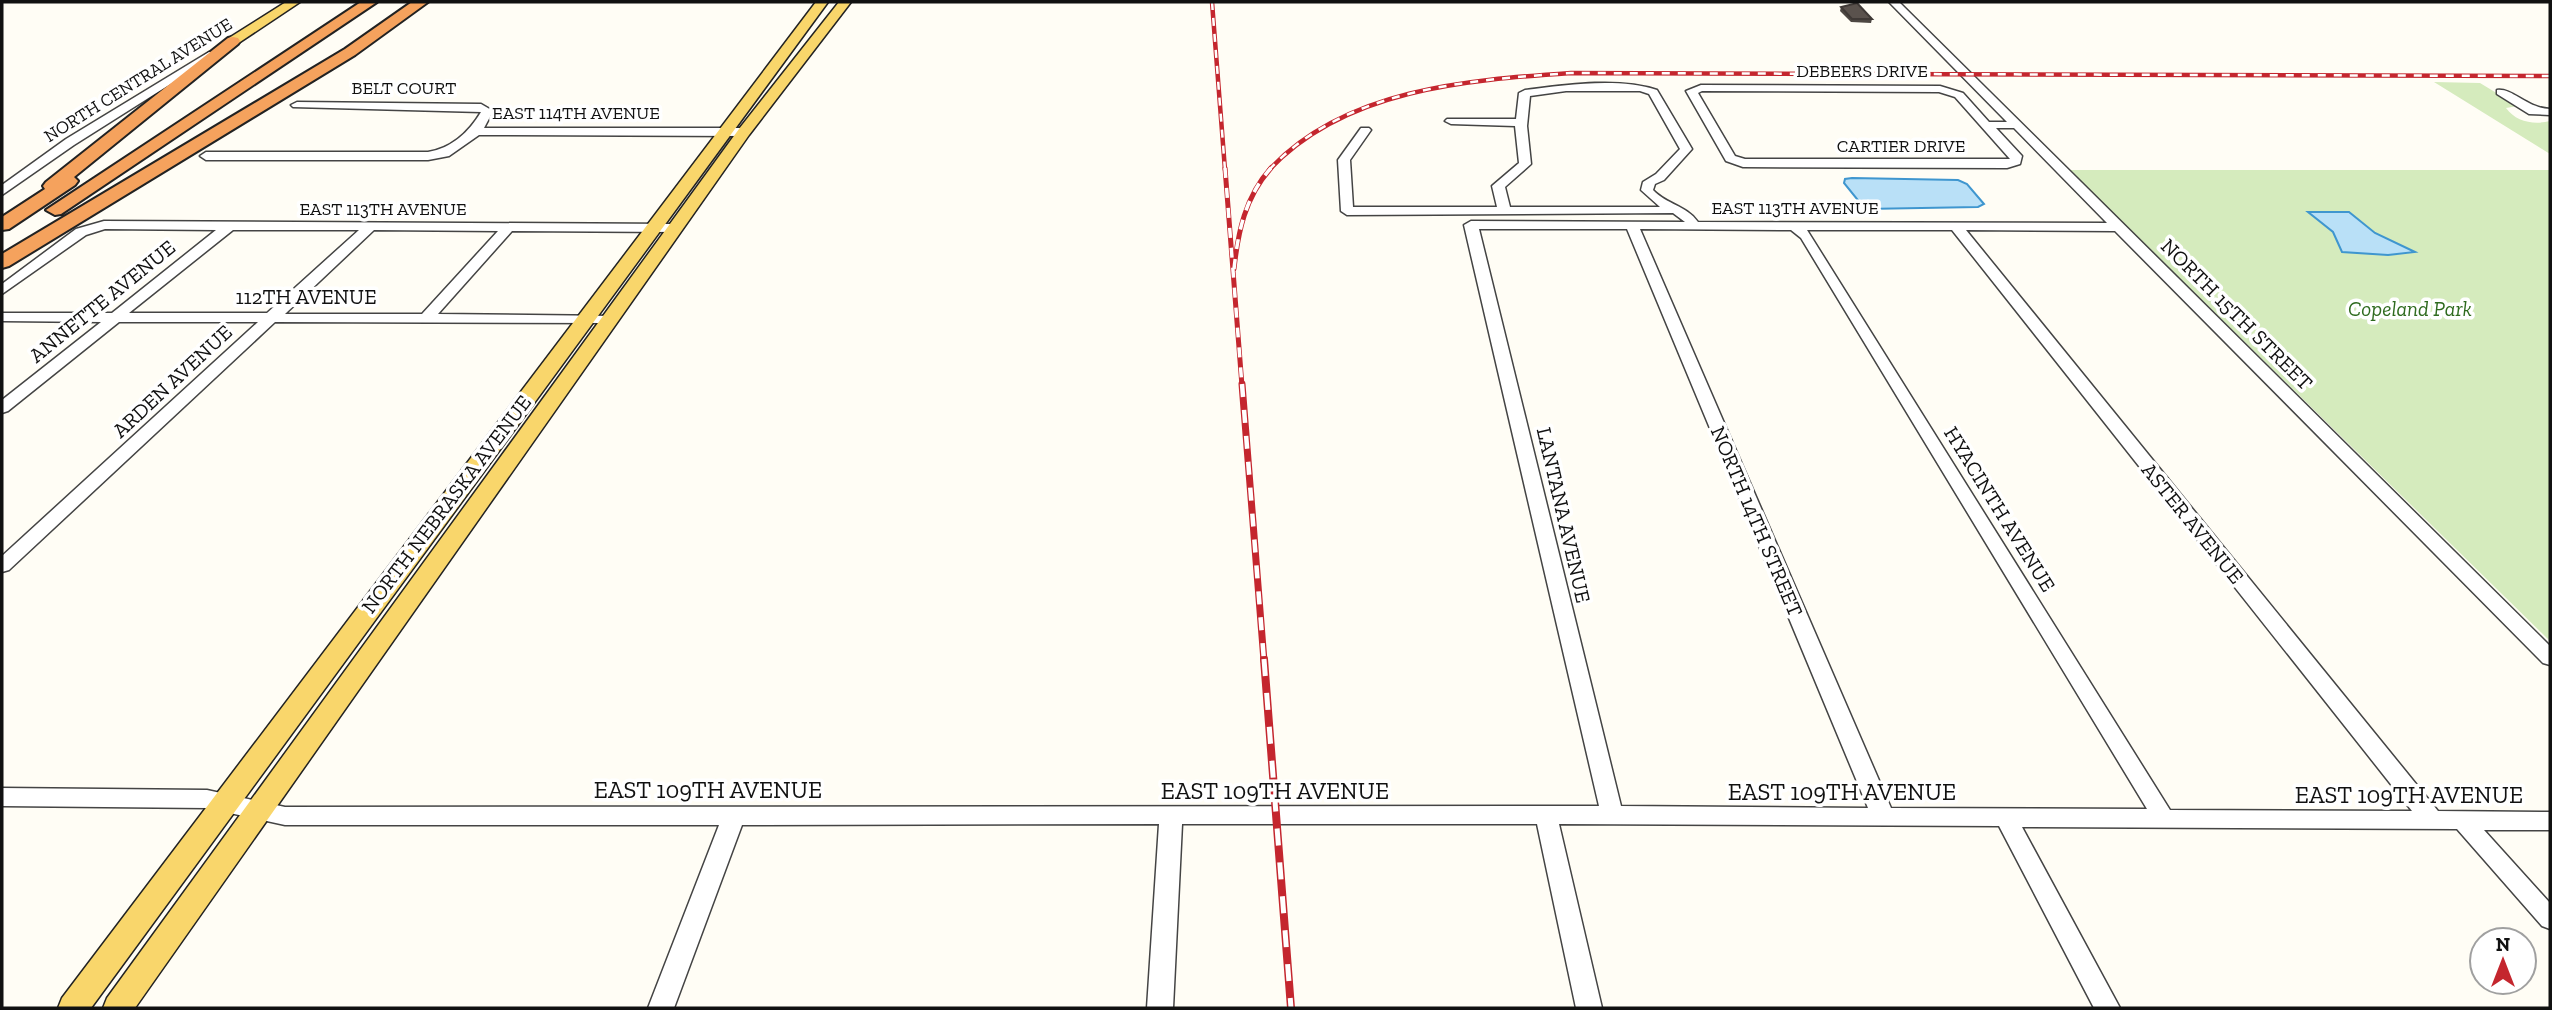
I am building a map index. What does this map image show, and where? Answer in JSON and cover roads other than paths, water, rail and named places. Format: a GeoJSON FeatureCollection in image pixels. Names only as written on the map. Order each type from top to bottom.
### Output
{"type":"FeatureCollection","features":[{"type":"Feature","properties":{"kind":"highway"},"geometry":{"type":"LineString","coordinates":[[5,223],[348,2]]}},
{"type":"Feature","properties":{"kind":"highway"},"geometry":{"type":"LineString","coordinates":[[2,246],[370,2]]}},
{"type":"Feature","properties":{"kind":"highway"},"geometry":{"type":"LineString","coordinates":[[2,262],[350,52],[421,2]]}},
{"type":"Feature","properties":{"kind":"highway"},"geometry":{"type":"LineString","coordinates":[[5,223],[233,41]]}},
{"type":"Feature","properties":{"kind":"main road","name":"NORTH CENTRAL AVENUE"},"geometry":{"type":"LineString","coordinates":[[233,41],[294,2]]}},
{"type":"Feature","properties":{"kind":"main road","name":"NORTH NEBRASKA AVENUE"},"geometry":{"type":"LineString","coordinates":[[73,1008],[584,318],[822,2]]}},
{"type":"Feature","properties":{"kind":"main road","name":"NORTH NEBRASKA AVENUE"},"geometry":{"type":"LineString","coordinates":[[118,1008],[744,132],[845,2]]}},
{"type":"Feature","properties":{"kind":"main road"},"geometry":{"type":"LineString","coordinates":[[787,47],[793,51],[787,63],[787,77]]}},
{"type":"Feature","properties":{"kind":"main road"},"geometry":{"type":"LineString","coordinates":[[656,223],[679,223]]}},
{"type":"Feature","properties":{"kind":"main road"},"geometry":{"type":"LineString","coordinates":[[390,580],[424,580]]}},
{"type":"Feature","properties":{"kind":"street","name":"NORTH 15TH STREET"},"geometry":{"type":"LineString","coordinates":[[1894,2],[2550,658]]}},
{"type":"Feature","properties":{"kind":"street","name":"NORTH CENTRAL AVENUE"},"geometry":{"type":"LineString","coordinates":[[2,191],[77,137],[233,41]]}},
{"type":"Feature","properties":{"kind":"street","name":"DEBEERS DRIVE"},"geometry":{"type":"LineString","coordinates":[[1736,162],[1730,158],[1692,92],[1694,89],[1940,89],[1956,93],[1986,125]]}},
{"type":"Feature","properties":{"kind":"street"},"geometry":{"type":"LineString","coordinates":[[1505,211],[1498,186],[1524,164],[1521,123],[1523,95],[1532,91],[1648,90],[1653,92],[1686,149],[1660,177],[1649,182],[1648,192],[1689,216],[1694,225]]}},
{"type":"Feature","properties":{"kind":"street"},"geometry":{"type":"LineString","coordinates":[[2501,92],[2533,112],[2550,112]]}},
{"type":"Feature","properties":{"kind":"street","name":"BELT COURT"},"geometry":{"type":"LineString","coordinates":[[297,105],[481,107],[487,111],[486,117],[476,131]]}},
{"type":"Feature","properties":{"kind":"street"},"geometry":{"type":"LineString","coordinates":[[1451,121],[1521,123]]}},
{"type":"Feature","properties":{"kind":"street"},"geometry":{"type":"LineString","coordinates":[[1986,125],[2016,125]]}},
{"type":"Feature","properties":{"kind":"street","name":"CARTIER DRIVE"},"geometry":{"type":"LineString","coordinates":[[1736,162],[2007,164],[2016,161],[2016,156],[1986,125]]}},
{"type":"Feature","properties":{"kind":"street"},"geometry":{"type":"LineString","coordinates":[[1365,130],[1343,163],[1347,211],[1655,212],[1676,209]]}},
{"type":"Feature","properties":{"kind":"street","name":"EAST 114TH AVENUE"},"geometry":{"type":"LineString","coordinates":[[206,156],[428,156],[445,153],[476,131],[744,132]]}},
{"type":"Feature","properties":{"kind":"street","name":"EAST 113TH AVENUE"},"geometry":{"type":"LineString","coordinates":[[2,290],[91,227],[509,227],[656,223]]}},
{"type":"Feature","properties":{"kind":"street","name":"EAST 113TH AVENUE"},"geometry":{"type":"LineString","coordinates":[[1471,225],[2119,227]]}},
{"type":"Feature","properties":{"kind":"street","name":"LANTANA AVENUE"},"geometry":{"type":"LineString","coordinates":[[1471,225],[1612,816]]}},
{"type":"Feature","properties":{"kind":"street","name":"NORTH 14TH STREET"},"geometry":{"type":"LineString","coordinates":[[1632,225],[1883,816]]}},
{"type":"Feature","properties":{"kind":"street","name":"ANNETTE AVENUE"},"geometry":{"type":"LineString","coordinates":[[2,408],[229,226]]}},
{"type":"Feature","properties":{"kind":"street","name":"ARDEN AVENUE"},"geometry":{"type":"LineString","coordinates":[[2,566],[370,226]]}},
{"type":"Feature","properties":{"kind":"street","name":"HYACINTH AVENUE"},"geometry":{"type":"LineString","coordinates":[[1794,226],[1805,236],[2165,820]]}},
{"type":"Feature","properties":{"kind":"street","name":"ASTER AVENUE"},"geometry":{"type":"LineString","coordinates":[[1955,226],[2432,820]]}},
{"type":"Feature","properties":{"kind":"street"},"geometry":{"type":"LineString","coordinates":[[427,317],[509,227]]}},
{"type":"Feature","properties":{"kind":"street","name":"112TH AVENUE"},"geometry":{"type":"LineString","coordinates":[[2,317],[610,318]]}},
{"type":"Feature","properties":{"kind":"street","name":"EAST 109TH AVENUE"},"geometry":{"type":"LineString","coordinates":[[2,797],[207,799],[285,816],[1883,816],[2550,821]]}},
{"type":"Feature","properties":{"kind":"street"},"geometry":{"type":"LineString","coordinates":[[661,1008],[734,816]]}},
{"type":"Feature","properties":{"kind":"street"},"geometry":{"type":"LineString","coordinates":[[1160,1008],[1171,816]]}},
{"type":"Feature","properties":{"kind":"street"},"geometry":{"type":"LineString","coordinates":[[1546,816],[1589,1008]]}},
{"type":"Feature","properties":{"kind":"street"},"geometry":{"type":"LineString","coordinates":[[2006,818],[2107,1008]]}},
{"type":"Feature","properties":{"kind":"street"},"geometry":{"type":"LineString","coordinates":[[2462,820],[2550,919]]}},
{"type":"Feature","properties":{"kind":"water"},"geometry":{"type":"Polygon","coordinates":[[[1845,179],[1958,180],[1967,184],[1984,204],[1978,207],[1865,209],[1844,183],[1845,179]]]}},
{"type":"Feature","properties":{"kind":"water"},"geometry":{"type":"Polygon","coordinates":[[[2308,212],[2349,212],[2375,233],[2415,252],[2388,255],[2342,252],[2333,232],[2308,212]]]}},
{"type":"Feature","properties":{"kind":"railway"},"geometry":{"type":"LineString","coordinates":[[1212,2],[1225,170]]}},
{"type":"Feature","properties":{"kind":"railway"},"geometry":{"type":"LineString","coordinates":[[1270,169],[1299,143],[1333,122],[1370,106],[1450,85],[1571,73],[2550,76]]}},
{"type":"Feature","properties":{"kind":"railway"},"geometry":{"type":"LineString","coordinates":[[1225,168],[1242,386]]}},
{"type":"Feature","properties":{"kind":"railway"},"geometry":{"type":"LineString","coordinates":[[1234,269],[1244,216],[1255,191],[1270,169]]}},
{"type":"Feature","properties":{"kind":"railway"},"geometry":{"type":"LineString","coordinates":[[1242,384],[1264,661]]}},
{"type":"Feature","properties":{"kind":"railway"},"geometry":{"type":"LineString","coordinates":[[1264,659],[1291,1008]]}},
{"type":"Feature","properties":{"kind":"park label","name":"Copeland Park"},"geometry":{"type":"Point","coordinates":[2410,308]}}]}
